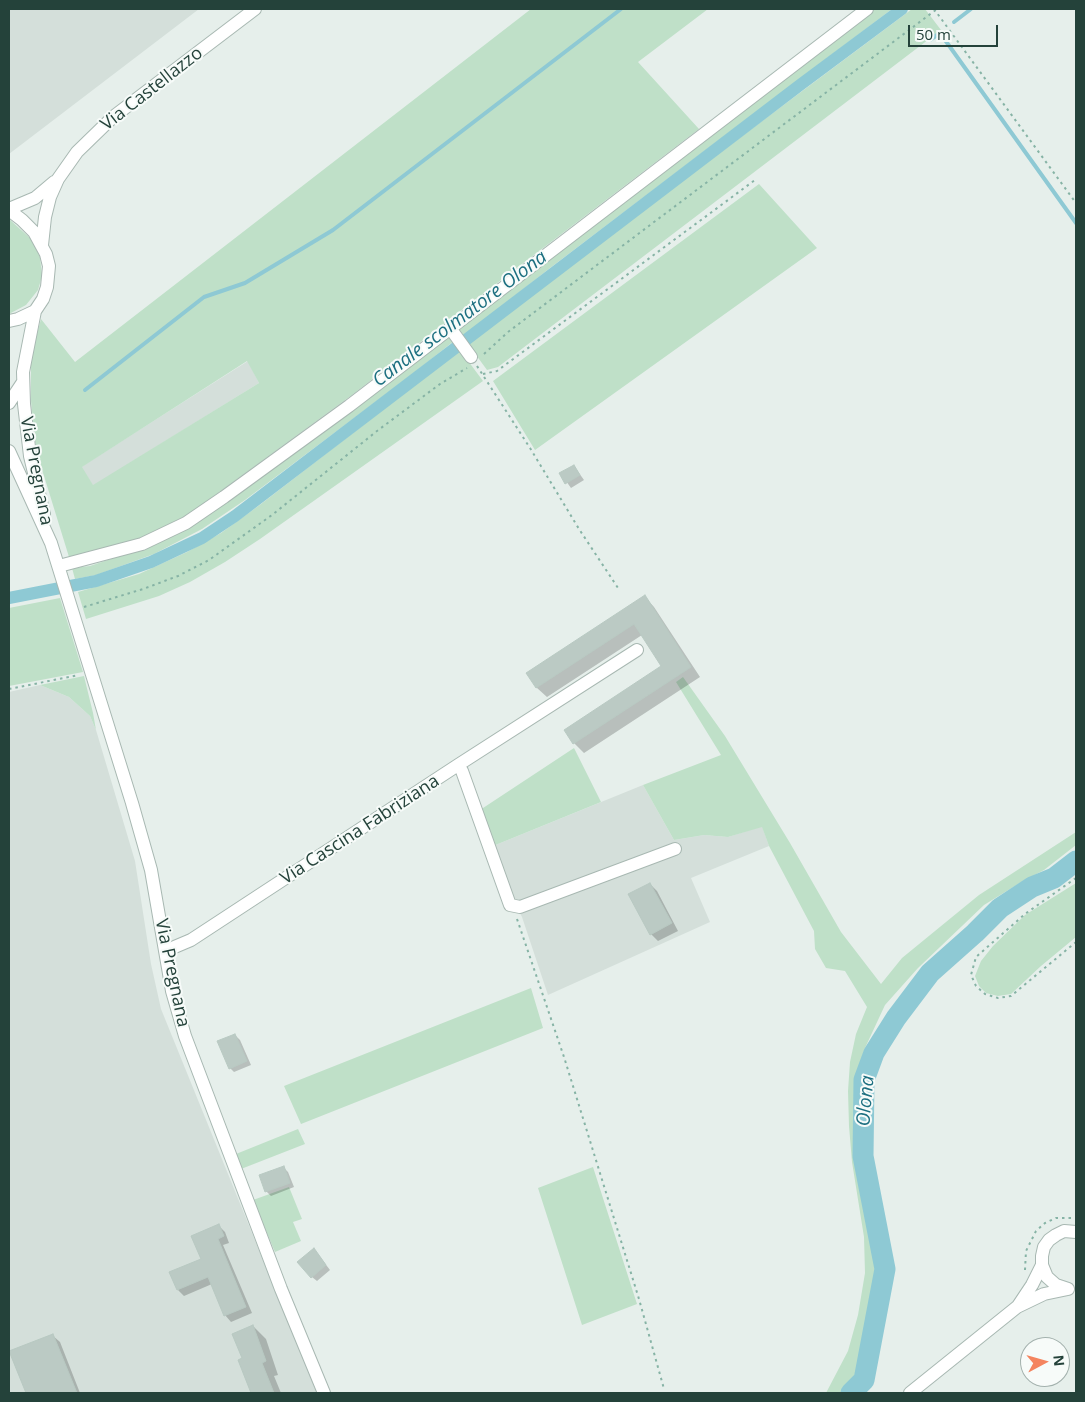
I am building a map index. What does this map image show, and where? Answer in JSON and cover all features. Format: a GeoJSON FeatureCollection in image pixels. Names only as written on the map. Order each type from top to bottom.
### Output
{"type":"FeatureCollection","features":[{"type":"Feature","properties":{"kind":"street","name":"Via Castellazzo"},"geometry":{"type":"LineString","coordinates":[[9,210],[35,198],[58,178],[77,152],[113,117],[255,9]]}},
{"type":"Feature","properties":{"kind":"street"},"geometry":{"type":"LineString","coordinates":[[60,570],[142,544],[186,523],[341,412],[867,9]]}},
{"type":"Feature","properties":{"kind":"street","name":"Via Castellazzo"},"geometry":{"type":"LineString","coordinates":[[42,245],[45,217],[50,197],[58,178]]}},
{"type":"Feature","properties":{"kind":"street"},"geometry":{"type":"LineString","coordinates":[[9,210],[34,232],[42,245]]}},
{"type":"Feature","properties":{"kind":"street","name":"Via Pregnana"},"geometry":{"type":"LineString","coordinates":[[42,245],[49,266],[49,277],[43,299],[35,311],[27,347],[24,404],[30,456],[51,543],[151,870],[172,990],[185,1036],[281,1289],[324,1393]]}},
{"type":"Feature","properties":{"kind":"street"},"geometry":{"type":"LineString","coordinates":[[9,321],[35,311]]}},
{"type":"Feature","properties":{"kind":"street"},"geometry":{"type":"LineString","coordinates":[[450,328],[474,361]]}},
{"type":"Feature","properties":{"kind":"street"},"geometry":{"type":"LineString","coordinates":[[9,403],[24,381]]}},
{"type":"Feature","properties":{"kind":"street","name":"Via Pregnana"},"geometry":{"type":"LineString","coordinates":[[9,451],[51,543]]}},
{"type":"Feature","properties":{"kind":"street","name":"Via Cascina Fabriziana"},"geometry":{"type":"LineString","coordinates":[[165,951],[192,940],[637,650]]}},
{"type":"Feature","properties":{"kind":"street"},"geometry":{"type":"LineString","coordinates":[[458,765],[462,771],[510,904],[520,907],[675,848]]}},
{"type":"Feature","properties":{"kind":"street"},"geometry":{"type":"LineString","coordinates":[[1074,1289],[1056,1285],[1051,1281],[1043,1271],[1042,1256],[1044,1247],[1056,1234],[1064,1231],[1076,1232]]}},
{"type":"Feature","properties":{"kind":"street"},"geometry":{"type":"LineString","coordinates":[[1017,1307],[1032,1285],[1042,1265]]}},
{"type":"Feature","properties":{"kind":"street"},"geometry":{"type":"LineString","coordinates":[[910,1393],[1017,1307],[1044,1294],[1074,1289]]}},
{"type":"Feature","properties":{"kind":"path"},"geometry":{"type":"LineString","coordinates":[[72,607],[143,589],[178,576],[209,560],[272,515],[377,431],[474,361],[516,326],[935,9],[1076,203]]}},
{"type":"Feature","properties":{"kind":"path"},"geometry":{"type":"LineString","coordinates":[[483,374],[497,371],[756,180]]}},
{"type":"Feature","properties":{"kind":"path"},"geometry":{"type":"LineString","coordinates":[[474,361],[618,588]]}},
{"type":"Feature","properties":{"kind":"path"},"geometry":{"type":"LineString","coordinates":[[9,689],[91,673]]}},
{"type":"Feature","properties":{"kind":"path"},"geometry":{"type":"LineString","coordinates":[[1076,878],[1025,914],[976,957],[971,975],[976,986],[985,994],[998,998],[1011,996],[1076,942]]}},
{"type":"Feature","properties":{"kind":"path"},"geometry":{"type":"LineString","coordinates":[[510,904],[518,921],[564,1058],[639,1298],[664,1389]]}},
{"type":"Feature","properties":{"kind":"shaded area"},"geometry":{"type":"Polygon","coordinates":[[[9,9],[199,9],[9,154],[9,9]]]}},
{"type":"Feature","properties":{"kind":"shaded area"},"geometry":{"type":"Polygon","coordinates":[[[248,361],[259,383],[93,486],[81,467],[248,361]]]}},
{"type":"Feature","properties":{"kind":"shaded area"},"geometry":{"type":"Polygon","coordinates":[[[40,685],[69,697],[90,716],[96,730],[135,861],[151,964],[161,1009],[317,1393],[9,1393],[9,692],[40,685]]]}},
{"type":"Feature","properties":{"kind":"shaded area"},"geometry":{"type":"Polygon","coordinates":[[[643,785],[674,840],[704,835],[728,837],[762,826],[769,846],[691,878],[710,922],[548,995],[522,917],[511,895],[493,846],[643,785]]]}},
{"type":"Feature","properties":{"kind":"green space"},"geometry":{"type":"Polygon","coordinates":[[[531,9],[708,9],[638,62],[699,129],[352,395],[188,515],[140,538],[69,557],[36,450],[31,401],[31,357],[41,319],[75,362],[531,9]],[[247,361],[82,467],[93,485],[259,383],[247,361]]]}},
{"type":"Feature","properties":{"kind":"green space"},"geometry":{"type":"Polygon","coordinates":[[[871,9],[892,9],[550,268],[464,336],[457,327],[871,9]]]}},
{"type":"Feature","properties":{"kind":"green space"},"geometry":{"type":"Polygon","coordinates":[[[912,9],[925,9],[941,30],[498,367],[487,370],[468,344],[591,249],[912,9]]]}},
{"type":"Feature","properties":{"kind":"green space"},"geometry":{"type":"Polygon","coordinates":[[[759,184],[817,248],[535,450],[493,381],[759,184]]]}},
{"type":"Feature","properties":{"kind":"green space"},"geometry":{"type":"Polygon","coordinates":[[[9,219],[31,239],[40,257],[42,276],[38,290],[26,305],[9,314],[9,219]]]}},
{"type":"Feature","properties":{"kind":"green space"},"geometry":{"type":"Polygon","coordinates":[[[449,333],[454,341],[410,376],[245,500],[202,529],[154,554],[96,575],[75,579],[72,568],[90,566],[152,545],[449,333]]]}},
{"type":"Feature","properties":{"kind":"green space"},"geometry":{"type":"Polygon","coordinates":[[[460,350],[483,381],[225,562],[190,582],[159,596],[86,619],[78,592],[139,574],[187,552],[221,533],[460,350]]]}},
{"type":"Feature","properties":{"kind":"green space"},"geometry":{"type":"Polygon","coordinates":[[[60,598],[83,672],[9,686],[9,608],[60,598]]]}},
{"type":"Feature","properties":{"kind":"green space"},"geometry":{"type":"Polygon","coordinates":[[[84,676],[96,730],[90,716],[69,697],[40,685],[84,676]]]}},
{"type":"Feature","properties":{"kind":"green space"},"geometry":{"type":"Polygon","coordinates":[[[683,677],[725,736],[841,932],[881,984],[902,958],[979,895],[1076,832],[1076,845],[1044,870],[984,905],[918,968],[885,1005],[865,1048],[856,1076],[858,1158],[876,1270],[855,1378],[841,1393],[826,1393],[848,1351],[858,1315],[865,1273],[864,1237],[852,1162],[848,1091],[850,1062],[856,1034],[867,1007],[845,971],[826,968],[815,949],[814,931],[769,846],[762,827],[728,837],[704,835],[674,840],[643,785],[721,755],[676,682],[683,677]]]}},
{"type":"Feature","properties":{"kind":"green space"},"geometry":{"type":"Polygon","coordinates":[[[574,748],[601,802],[493,846],[480,810],[574,748]]]}},
{"type":"Feature","properties":{"kind":"green space"},"geometry":{"type":"Polygon","coordinates":[[[1076,883],[1076,937],[1011,994],[998,996],[986,993],[979,986],[975,976],[981,961],[993,946],[1025,915],[1076,883]]]}},
{"type":"Feature","properties":{"kind":"green space"},"geometry":{"type":"Polygon","coordinates":[[[531,988],[543,1028],[301,1124],[284,1086],[531,988]]]}},
{"type":"Feature","properties":{"kind":"green space"},"geometry":{"type":"Polygon","coordinates":[[[298,1129],[305,1144],[241,1169],[236,1154],[298,1129]]]}},
{"type":"Feature","properties":{"kind":"green space"},"geometry":{"type":"Polygon","coordinates":[[[593,1167],[637,1304],[582,1325],[538,1188],[593,1167]]]}},
{"type":"Feature","properties":{"kind":"green space"},"geometry":{"type":"Polygon","coordinates":[[[289,1187],[302,1219],[293,1222],[301,1241],[275,1252],[253,1200],[289,1187]]]}},
{"type":"Feature","properties":{"kind":"building"},"geometry":{"type":"Polygon","coordinates":[[[574,465],[580,475],[565,484],[559,473],[574,465]]]}},
{"type":"Feature","properties":{"kind":"building"},"geometry":{"type":"Polygon","coordinates":[[[645,595],[691,667],[573,744],[564,730],[661,666],[634,624],[536,688],[526,673],[645,595]]]}},
{"type":"Feature","properties":{"kind":"building"},"geometry":{"type":"Polygon","coordinates":[[[650,883],[672,923],[650,935],[628,894],[650,883]]]}},
{"type":"Feature","properties":{"kind":"building"},"geometry":{"type":"Polygon","coordinates":[[[235,1034],[247,1061],[229,1069],[217,1041],[235,1034]]]}},
{"type":"Feature","properties":{"kind":"building"},"geometry":{"type":"Polygon","coordinates":[[[284,1166],[290,1183],[265,1192],[259,1175],[284,1166]]]}},
{"type":"Feature","properties":{"kind":"building"},"geometry":{"type":"Polygon","coordinates":[[[219,1224],[224,1236],[218,1239],[246,1307],[224,1316],[208,1277],[177,1290],[169,1272],[201,1259],[191,1236],[219,1224]]]}},
{"type":"Feature","properties":{"kind":"building"},"geometry":{"type":"Polygon","coordinates":[[[314,1248],[326,1265],[311,1278],[297,1262],[314,1248]]]}},
{"type":"Feature","properties":{"kind":"building"},"geometry":{"type":"Polygon","coordinates":[[[253,1325],[266,1361],[262,1363],[274,1393],[251,1393],[238,1360],[242,1358],[232,1334],[253,1325]]]}},
{"type":"Feature","properties":{"kind":"building"},"geometry":{"type":"Polygon","coordinates":[[[53,1334],[77,1393],[26,1393],[9,1351],[53,1334]]]}},
{"type":"Feature","properties":{"kind":"waterway"},"geometry":{"type":"LineString","coordinates":[[85,390],[204,297],[245,283],[333,230],[621,9]]}},
{"type":"Feature","properties":{"kind":"waterway","name":"Canale scolmatore Olona"},"geometry":{"type":"LineString","coordinates":[[9,598],[96,581],[151,562],[202,538],[235,516],[902,9]]}},
{"type":"Feature","properties":{"kind":"waterway"},"geometry":{"type":"LineString","coordinates":[[954,22],[971,9]]}},
{"type":"Feature","properties":{"kind":"waterway"},"geometry":{"type":"LineString","coordinates":[[930,40],[940,33],[1076,223]]}},
{"type":"Feature","properties":{"kind":"waterway","name":"Olona"},"geometry":{"type":"LineString","coordinates":[[851,1393],[864,1380],[885,1269],[863,1156],[864,1080],[874,1053],[896,1018],[930,973],[1000,908],[1032,887],[1054,878],[1076,861]]}}]}
